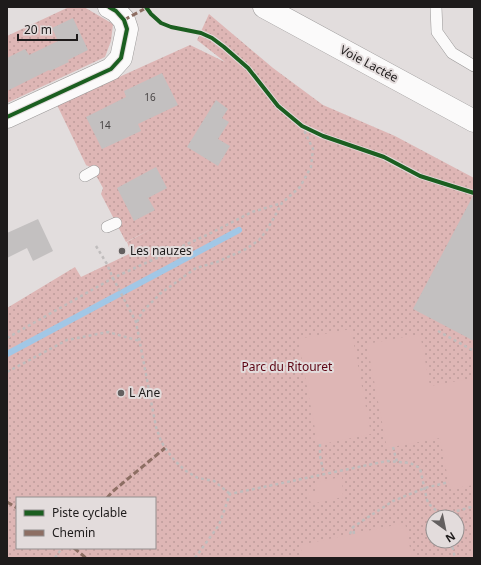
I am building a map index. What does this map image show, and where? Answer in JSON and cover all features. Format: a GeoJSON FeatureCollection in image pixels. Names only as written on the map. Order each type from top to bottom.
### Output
{"type":"FeatureCollection","features":[{"type":"Feature","properties":{"kind":"main road"},"geometry":{"type":"LineString","coordinates":[[7,117],[111,69],[121,58],[127,29],[124,20],[116,11],[109,7]]}},
{"type":"Feature","properties":{"kind":"main road","name":"Voie Lactée"},"geometry":{"type":"LineString","coordinates":[[264,7],[474,121]]}},
{"type":"Feature","properties":{"kind":"lane"},"geometry":{"type":"LineString","coordinates":[[436,7],[437,32],[452,53],[474,66]]}},
{"type":"Feature","properties":{"kind":"path"},"geometry":{"type":"LineString","coordinates":[[136,322],[142,312],[160,293],[196,268],[217,262],[246,249],[259,240],[267,230],[282,203],[300,187],[311,167],[313,149],[302,126]]}},
{"type":"Feature","properties":{"kind":"path"},"geometry":{"type":"LineString","coordinates":[[7,338],[113,278],[209,234],[252,212],[282,203]]}},
{"type":"Feature","properties":{"kind":"path"},"geometry":{"type":"LineString","coordinates":[[96,246],[107,264],[136,322],[156,427],[161,441],[175,461],[186,471],[198,478],[214,481],[230,494]]}},
{"type":"Feature","properties":{"kind":"path"},"geometry":{"type":"LineString","coordinates":[[438,331],[474,351]]}},
{"type":"Feature","properties":{"kind":"path"},"geometry":{"type":"LineString","coordinates":[[7,372],[67,340],[108,332],[140,341]]}},
{"type":"Feature","properties":{"kind":"path"},"geometry":{"type":"LineString","coordinates":[[320,444],[320,456],[324,474]]}},
{"type":"Feature","properties":{"kind":"path"},"geometry":{"type":"LineString","coordinates":[[393,447],[397,462]]}},
{"type":"Feature","properties":{"kind":"path"},"geometry":{"type":"LineString","coordinates":[[230,494],[388,461],[410,463],[420,468],[427,500],[433,509]]}},
{"type":"Feature","properties":{"kind":"path"},"geometry":{"type":"LineString","coordinates":[[350,534],[353,527],[393,501],[425,488],[449,482]]}},
{"type":"Feature","properties":{"kind":"path"},"geometry":{"type":"LineString","coordinates":[[195,558],[219,525],[230,494]]}},
{"type":"Feature","properties":{"kind":"path"},"geometry":{"type":"LineString","coordinates":[[462,509],[474,506]]}},
{"type":"Feature","properties":{"kind":"path"},"geometry":{"type":"LineString","coordinates":[[353,527],[354,534]]}},
{"type":"Feature","properties":{"kind":"path"},"geometry":{"type":"LineString","coordinates":[[55,558],[61,549]]}},
{"type":"Feature","properties":{"kind":"green space"},"geometry":{"type":"Polygon","coordinates":[[[69,7],[84,7],[113,24],[111,41],[105,57],[7,103],[7,36],[69,7]]]}},
{"type":"Feature","properties":{"kind":"green space","name":"Parc du Ritouret"},"geometry":{"type":"Polygon","coordinates":[[[209,14],[273,68],[323,105],[395,136],[474,178],[474,558],[7,558],[7,308],[75,267],[81,277],[131,253],[127,242],[157,226],[126,242],[101,194],[103,188],[92,168],[86,165],[57,105],[190,45],[225,62],[197,40],[209,14]]]}},
{"type":"Feature","properties":{"kind":"green space"},"geometry":{"type":"Polygon","coordinates":[[[351,329],[371,434],[318,445],[298,339],[351,329]]]}},
{"type":"Feature","properties":{"kind":"green space"},"geometry":{"type":"Polygon","coordinates":[[[420,334],[430,386],[474,378],[474,485],[450,489],[440,438],[387,448],[367,344],[420,334]]]}},
{"type":"Feature","properties":{"kind":"green space"},"geometry":{"type":"Polygon","coordinates":[[[342,477],[343,497],[311,504],[308,493],[317,491],[316,482],[342,477]]]}},
{"type":"Feature","properties":{"kind":"green space"},"geometry":{"type":"Polygon","coordinates":[[[405,523],[412,558],[303,558],[300,545],[405,523]]]}},
{"type":"Feature","properties":{"kind":"building"},"geometry":{"type":"Polygon","coordinates":[[[73,18],[88,50],[68,60],[69,62],[50,71],[49,70],[7,91],[7,58],[25,49],[29,55],[58,41],[52,28],[73,18]]]}},
{"type":"Feature","properties":{"kind":"building"},"geometry":{"type":"Polygon","coordinates":[[[162,73],[178,105],[138,124],[141,131],[102,149],[86,117],[126,97],[124,91],[162,73]]]}},
{"type":"Feature","properties":{"kind":"building"},"geometry":{"type":"Polygon","coordinates":[[[216,100],[228,109],[222,118],[229,122],[218,139],[230,146],[218,166],[187,147],[216,100]]]}},
{"type":"Feature","properties":{"kind":"building"},"geometry":{"type":"Polygon","coordinates":[[[156,167],[167,188],[148,198],[155,210],[134,221],[117,188],[156,167]]]}},
{"type":"Feature","properties":{"kind":"building"},"geometry":{"type":"Polygon","coordinates":[[[474,194],[474,341],[413,309],[474,194]]]}},
{"type":"Feature","properties":{"kind":"building"},"geometry":{"type":"Polygon","coordinates":[[[38,219],[53,251],[33,261],[27,248],[7,258],[7,233],[38,219]]]}},
{"type":"Feature","properties":{"kind":"waterway"},"geometry":{"type":"LineString","coordinates":[[7,354],[239,230]]}},
{"type":"Feature","properties":{"kind":"marked path"},"geometry":{"type":"LineString","coordinates":[[124,20],[146,8]]}},
{"type":"Feature","properties":{"kind":"marked path"},"geometry":{"type":"LineString","coordinates":[[108,497],[165,448]]}},
{"type":"Feature","properties":{"kind":"marked path"},"geometry":{"type":"LineString","coordinates":[[7,502],[16,507]]}},
{"type":"Feature","properties":{"kind":"marked path"},"geometry":{"type":"LineString","coordinates":[[75,549],[86,558]]}},
{"type":"Feature","properties":{"kind":"cycle path"},"geometry":{"type":"LineString","coordinates":[[7,117],[111,69],[121,58],[127,29],[124,20],[116,11],[109,7]]}},
{"type":"Feature","properties":{"kind":"cycle path"},"geometry":{"type":"LineString","coordinates":[[146,7],[161,23],[171,27],[201,33],[212,38],[224,47],[248,68],[278,106],[302,126],[323,136],[384,157],[420,176],[474,193]]}},
{"type":"Feature","properties":{"kind":"place","name":"Les nauzes"},"geometry":{"type":"Point","coordinates":[122,251]}},
{"type":"Feature","properties":{"kind":"place","name":"L Ane"},"geometry":{"type":"Point","coordinates":[121,393]}}]}
